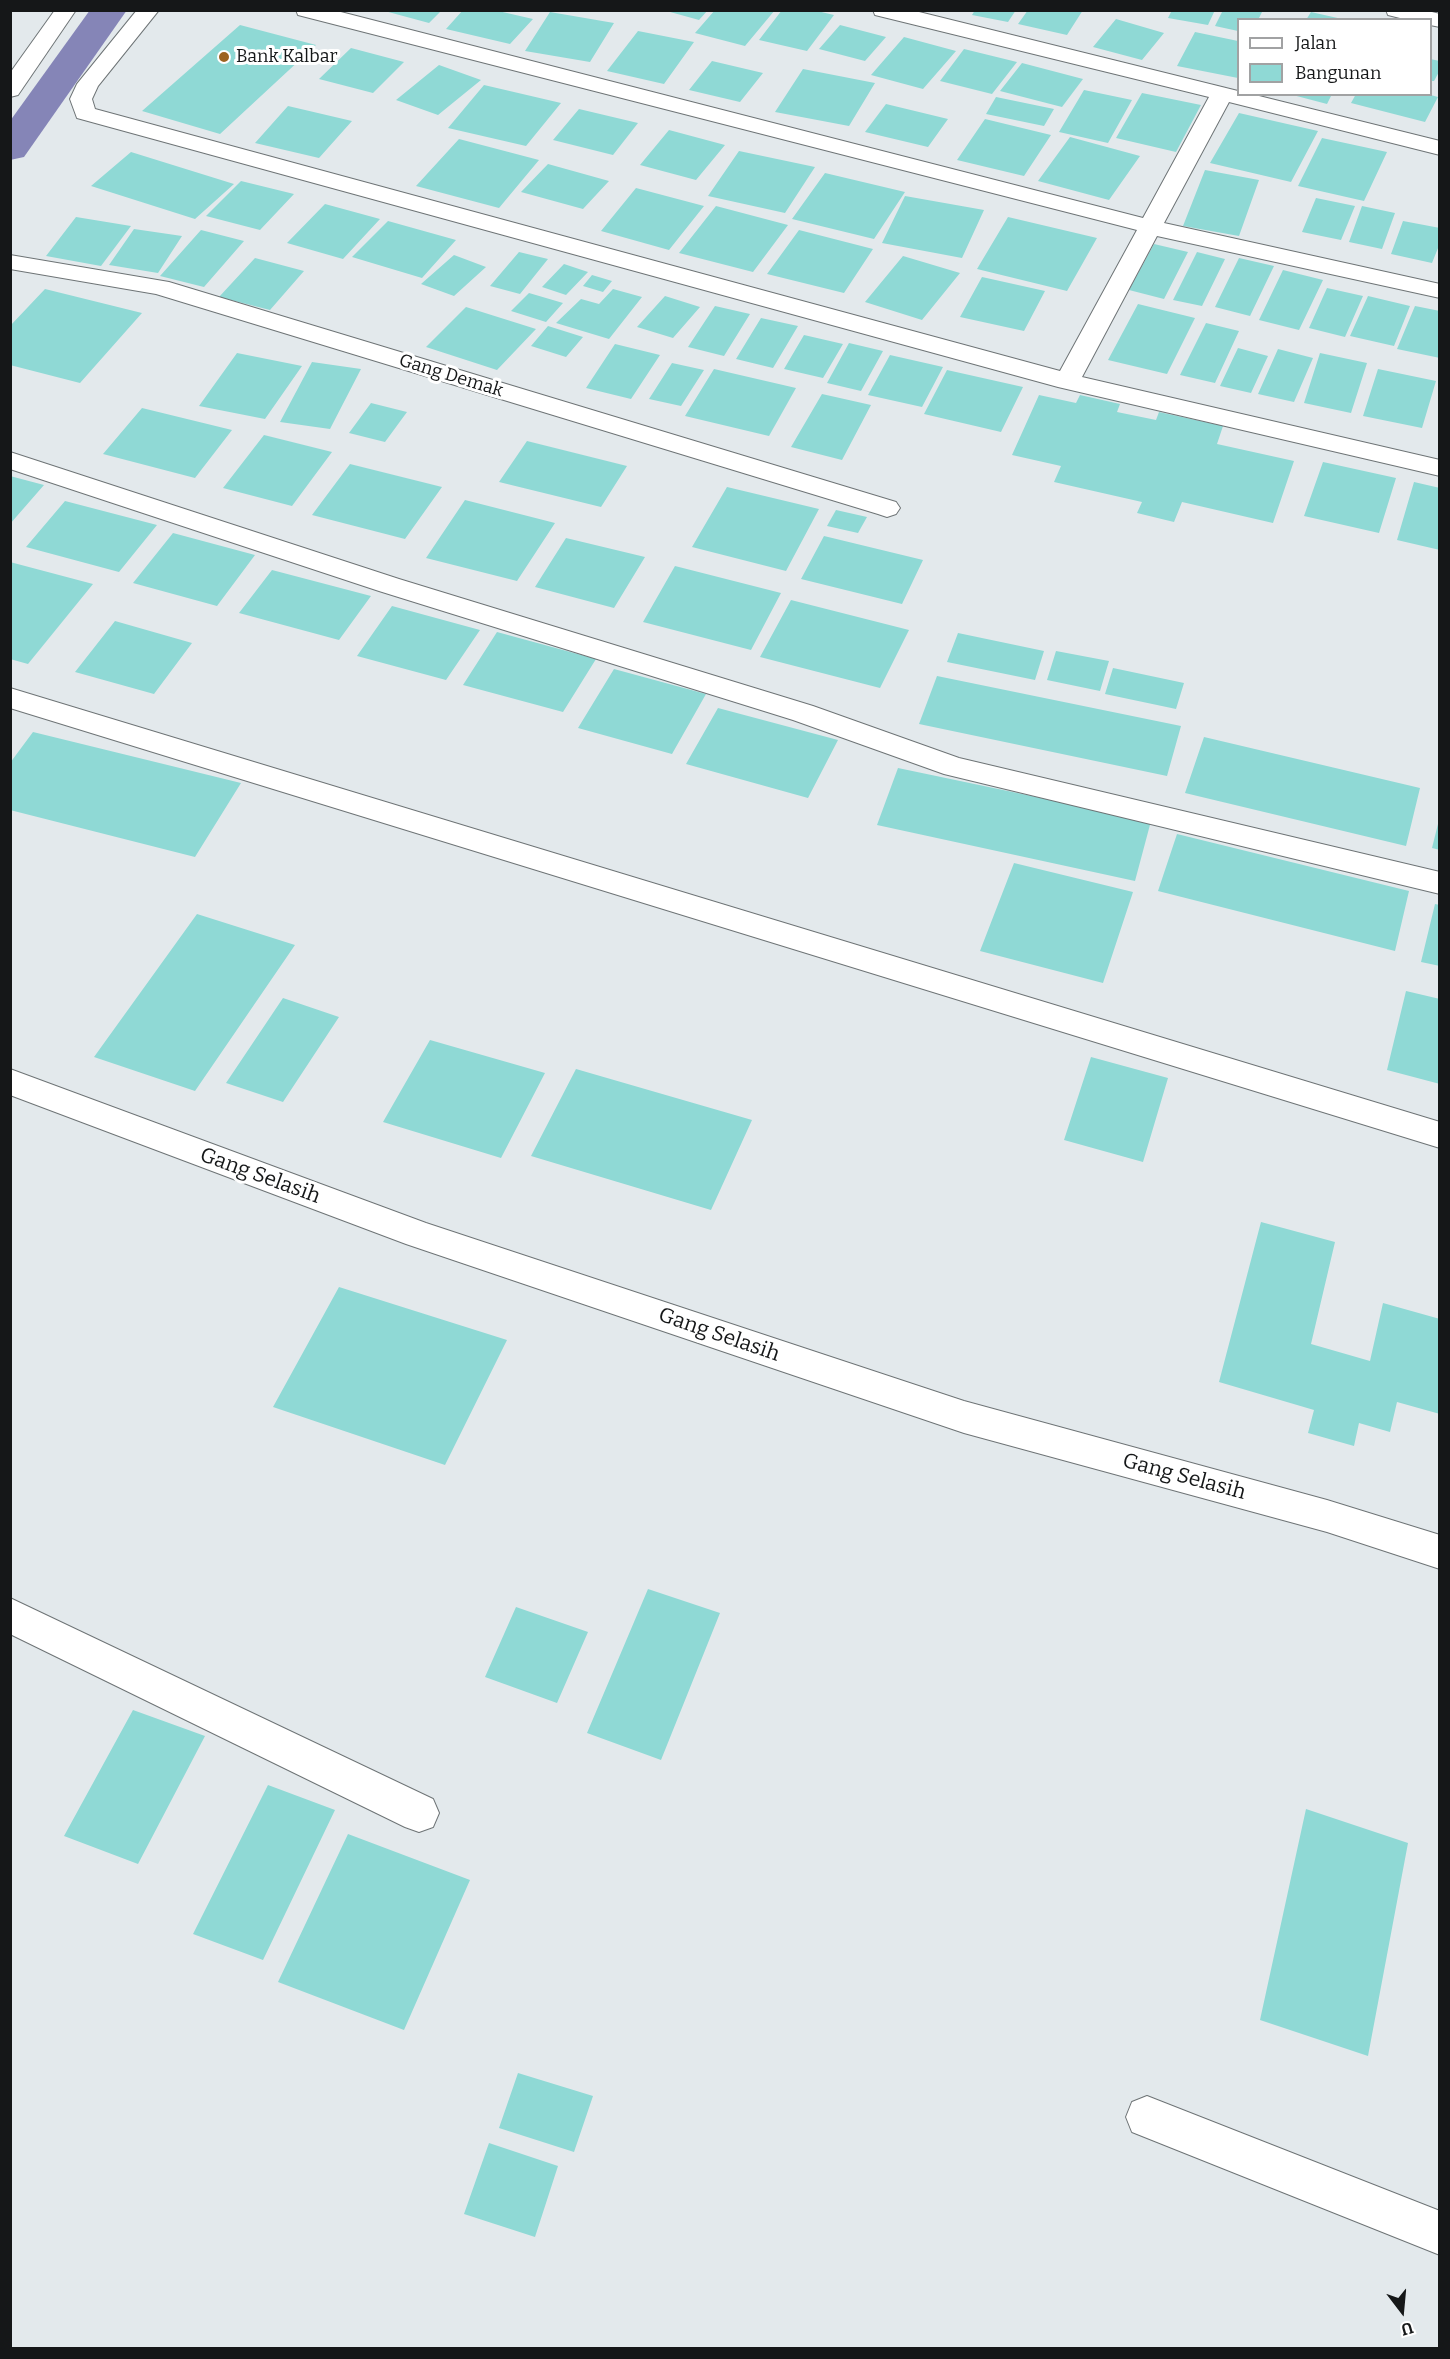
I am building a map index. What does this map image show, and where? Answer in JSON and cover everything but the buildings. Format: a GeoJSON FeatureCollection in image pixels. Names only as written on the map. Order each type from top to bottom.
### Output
{"type":"FeatureCollection","features":[{"type":"Feature","properties":{"kind":"street"},"geometry":{"type":"LineString","coordinates":[[10,90],[66,10]]}},
{"type":"Feature","properties":{"kind":"street"},"geometry":{"type":"LineString","coordinates":[[149,10],[88,84],[81,99],[85,113],[1067,381],[1440,468]]}},
{"type":"Feature","properties":{"kind":"street"},"geometry":{"type":"LineString","coordinates":[[306,10],[1151,227],[1440,291]]}},
{"type":"Feature","properties":{"kind":"street"},"geometry":{"type":"LineString","coordinates":[[883,10],[1440,148]]}},
{"type":"Feature","properties":{"kind":"street"},"geometry":{"type":"LineString","coordinates":[[1396,10],[1428,18]]}},
{"type":"Feature","properties":{"kind":"street"},"geometry":{"type":"LineString","coordinates":[[1067,381],[1222,94]]}},
{"type":"Feature","properties":{"kind":"street","name":"Gang Demak"},"geometry":{"type":"LineString","coordinates":[[10,262],[160,287],[887,508]]}},
{"type":"Feature","properties":{"kind":"street"},"geometry":{"type":"LineString","coordinates":[[10,460],[389,585],[803,713],[954,767],[1440,883]]}},
{"type":"Feature","properties":{"kind":"street"},"geometry":{"type":"LineString","coordinates":[[10,698],[1436,1134]]}},
{"type":"Feature","properties":{"kind":"street","name":"Gang Selasih"},"geometry":{"type":"LineString","coordinates":[[10,1083],[418,1234],[964,1417],[1327,1516],[1440,1552]]}},
{"type":"Feature","properties":{"kind":"street"},"geometry":{"type":"LineString","coordinates":[[10,1615],[419,1813]]}},
{"type":"Feature","properties":{"kind":"street"},"geometry":{"type":"LineString","coordinates":[[1147,2117],[1440,2233]]}},
{"type":"Feature","properties":{"kind":"waterway"},"geometry":{"type":"LineString","coordinates":[[10,149],[109,10]]}},
{"type":"Feature","properties":{"kind":"place","name":"Bank Kalbar"},"geometry":{"type":"Point","coordinates":[224,57]}}]}
